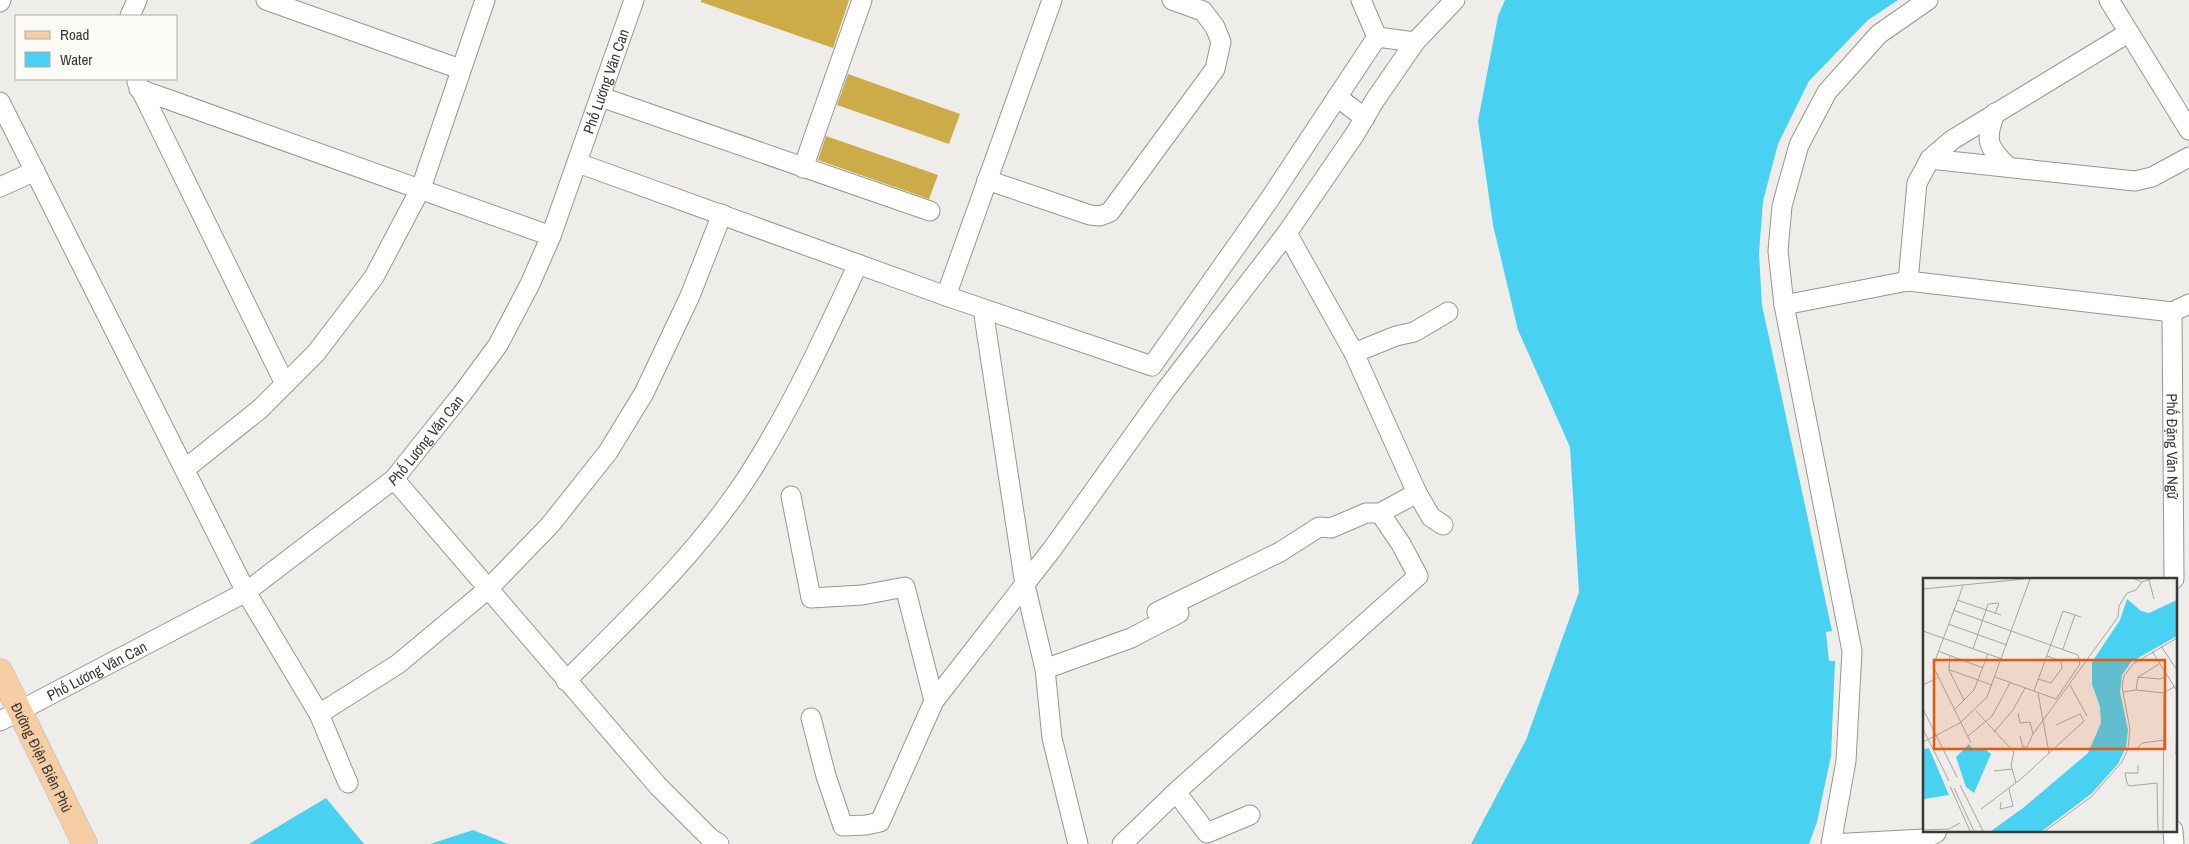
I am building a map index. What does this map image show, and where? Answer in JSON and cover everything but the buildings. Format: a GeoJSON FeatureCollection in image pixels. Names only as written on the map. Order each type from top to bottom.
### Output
{"type":"FeatureCollection","features":[{"type":"Feature","properties":{"kind":"main road","name":"Đường Điện Biên Phủ"},"geometry":{"type":"LineString","coordinates":[[0,671],[10,716],[85,844]]}},
{"type":"Feature","properties":{"kind":"street"},"geometry":{"type":"LineString","coordinates":[[130,15],[136,0]]}},
{"type":"Feature","properties":{"kind":"street"},"geometry":{"type":"LineString","coordinates":[[266,0],[460,70]]}},
{"type":"Feature","properties":{"kind":"street"},"geometry":{"type":"LineString","coordinates":[[185,469],[260,410],[286,384],[316,353],[374,277],[420,188],[484,0]]}},
{"type":"Feature","properties":{"kind":"street","name":"Phố Lương Văn Can"},"geometry":{"type":"LineString","coordinates":[[10,716],[246,592],[394,479],[462,394],[498,345],[530,284],[551,236],[578,163],[634,0]]}},
{"type":"Feature","properties":{"kind":"street"},"geometry":{"type":"LineString","coordinates":[[803,168],[862,0]]}},
{"type":"Feature","properties":{"kind":"street"},"geometry":{"type":"LineString","coordinates":[[946,296],[1052,0]]}},
{"type":"Feature","properties":{"kind":"street"},"geometry":{"type":"LineString","coordinates":[[987,180],[1090,215],[1100,216],[1110,212],[1215,69],[1221,42],[1215,27],[1203,12],[1172,0]]}},
{"type":"Feature","properties":{"kind":"street"},"geometry":{"type":"LineString","coordinates":[[1361,0],[1377,37]]}},
{"type":"Feature","properties":{"kind":"street"},"geometry":{"type":"LineString","coordinates":[[811,718],[826,776],[843,826],[880,822],[934,700],[1025,585],[1165,391],[1287,233],[1415,42],[1455,0]]}},
{"type":"Feature","properties":{"kind":"street"},"geometry":{"type":"LineString","coordinates":[[1928,0],[1880,34],[1827,92],[1799,145],[1782,206],[1778,251],[1784,305],[1852,651],[1846,761],[1831,844],[1923,839],[1936,832]]}},
{"type":"Feature","properties":{"kind":"street"},"geometry":{"type":"LineString","coordinates":[[2109,0],[2189,130]]}},
{"type":"Feature","properties":{"kind":"street"},"geometry":{"type":"LineString","coordinates":[[1908,281],[1917,183],[1930,159],[1952,140],[2128,33]]}},
{"type":"Feature","properties":{"kind":"street"},"geometry":{"type":"LineString","coordinates":[[1377,37],[1415,42]]}},
{"type":"Feature","properties":{"kind":"street"},"geometry":{"type":"LineString","coordinates":[[1152,366],[1269,200],[1377,37]]}},
{"type":"Feature","properties":{"kind":"street"},"geometry":{"type":"LineString","coordinates":[[138,84],[551,236]]}},
{"type":"Feature","properties":{"kind":"street"},"geometry":{"type":"LineString","coordinates":[[138,84],[286,384]]}},
{"type":"Feature","properties":{"kind":"street"},"geometry":{"type":"LineString","coordinates":[[601,97],[930,211]]}},
{"type":"Feature","properties":{"kind":"street"},"geometry":{"type":"LineString","coordinates":[[1337,97],[1365,118]]}},
{"type":"Feature","properties":{"kind":"street"},"geometry":{"type":"LineString","coordinates":[[0,102],[246,592],[318,714],[348,783]]}},
{"type":"Feature","properties":{"kind":"street"},"geometry":{"type":"LineString","coordinates":[[1995,113],[1988,140],[1994,153],[2006,166]]}},
{"type":"Feature","properties":{"kind":"street"},"geometry":{"type":"LineString","coordinates":[[1930,159],[2135,181],[2152,178],[2189,157]]}},
{"type":"Feature","properties":{"kind":"street"},"geometry":{"type":"LineString","coordinates":[[578,163],[946,296],[1152,366],[1165,391]]}},
{"type":"Feature","properties":{"kind":"street"},"geometry":{"type":"LineString","coordinates":[[0,187],[35,171]]}},
{"type":"Feature","properties":{"kind":"street"},"geometry":{"type":"LineString","coordinates":[[318,714],[398,664],[488,589],[550,525],[608,452],[644,393],[690,296],[722,214]]}},
{"type":"Feature","properties":{"kind":"street"},"geometry":{"type":"LineString","coordinates":[[1287,233],[1354,352],[1417,493],[1431,517],[1443,525]]}},
{"type":"Feature","properties":{"kind":"street"},"geometry":{"type":"LineString","coordinates":[[566,681],[616,632],[692,550],[750,474],[819,348],[858,264]]}},
{"type":"Feature","properties":{"kind":"street"},"geometry":{"type":"LineString","coordinates":[[1784,305],[1908,281],[2181,308]]}},
{"type":"Feature","properties":{"kind":"street","name":"Phố Đặng Văn Ngữ"},"geometry":{"type":"LineString","coordinates":[[2174,578],[2182,526],[2181,308]]}},
{"type":"Feature","properties":{"kind":"street"},"geometry":{"type":"LineString","coordinates":[[983,309],[1025,585],[1044,669],[1052,738],[1078,844]]}},
{"type":"Feature","properties":{"kind":"street"},"geometry":{"type":"LineString","coordinates":[[1354,352],[1396,336],[1414,332],[1448,312]]}},
{"type":"Feature","properties":{"kind":"street"},"geometry":{"type":"LineString","coordinates":[[394,479],[658,786],[710,838],[719,844]]}},
{"type":"Feature","properties":{"kind":"street"},"geometry":{"type":"LineString","coordinates":[[1156,612],[1280,552],[1319,526],[1331,528],[1366,513],[1380,513],[1417,493]]}},
{"type":"Feature","properties":{"kind":"street"},"geometry":{"type":"LineString","coordinates":[[791,496],[811,598],[862,595],[905,587],[934,700]]}},
{"type":"Feature","properties":{"kind":"street"},"geometry":{"type":"LineString","coordinates":[[1122,844],[1176,792],[1418,576],[1401,544],[1380,513]]}},
{"type":"Feature","properties":{"kind":"street"},"geometry":{"type":"LineString","coordinates":[[1044,669],[1132,638],[1216,595]]}},
{"type":"Feature","properties":{"kind":"street"},"geometry":{"type":"LineString","coordinates":[[1176,792],[1208,838],[1250,815]]}},
{"type":"Feature","properties":{"kind":"water"},"geometry":{"type":"Polygon","coordinates":[[[1505,0],[1898,0],[1868,20],[1809,81],[1778,144],[1763,201],[1759,254],[1762,305],[1832,631],[1826,632],[1829,661],[1835,661],[1831,756],[1817,822],[1809,844],[1471,844],[1526,740],[1579,592],[1570,447],[1518,330],[1493,225],[1478,121],[1498,16],[1505,0]]]}},
{"type":"Feature","properties":{"kind":"water"},"geometry":{"type":"Polygon","coordinates":[[[326,798],[364,844],[249,844],[326,798]]]}},
{"type":"Feature","properties":{"kind":"water"},"geometry":{"type":"Polygon","coordinates":[[[473,830],[508,844],[430,844],[473,830]]]}}]}
